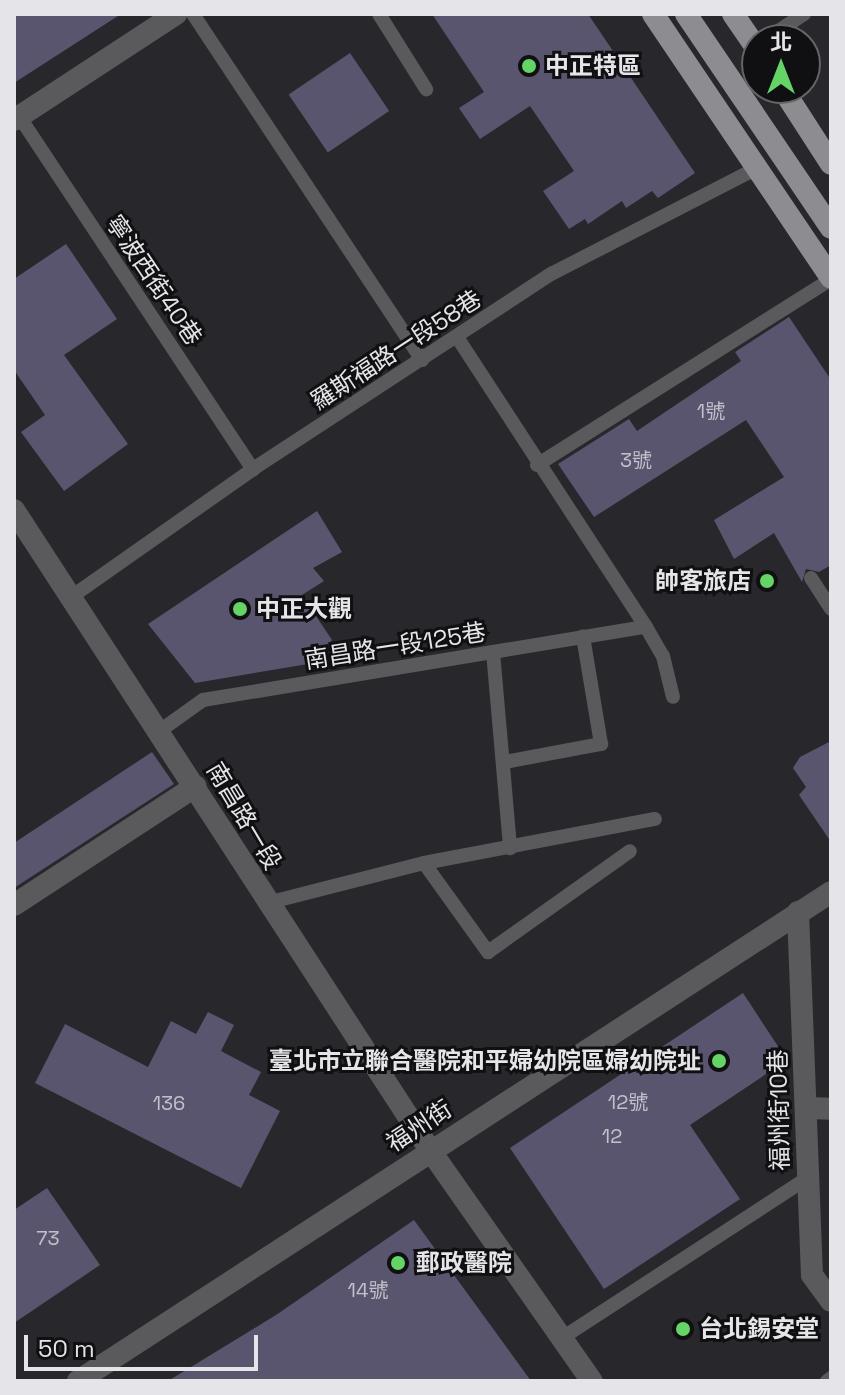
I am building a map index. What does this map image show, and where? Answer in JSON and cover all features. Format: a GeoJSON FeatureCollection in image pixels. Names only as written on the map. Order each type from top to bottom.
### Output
{"type":"FeatureCollection","features":[{"type":"Feature","properties":{"kind":"main road"},"geometry":{"type":"LineString","coordinates":[[653,14],[831,278]]}},
{"type":"Feature","properties":{"kind":"main road"},"geometry":{"type":"LineString","coordinates":[[686,14],[831,228]]}},
{"type":"Feature","properties":{"kind":"main road"},"geometry":{"type":"LineString","coordinates":[[792,104],[831,164]]}},
{"type":"Feature","properties":{"kind":"street"},"geometry":{"type":"LineString","coordinates":[[16,118],[176,14]]}},
{"type":"Feature","properties":{"kind":"street","name":"南昌路一段"},"geometry":{"type":"LineString","coordinates":[[14,510],[74,595],[267,903],[430,1150],[592,1381]]}},
{"type":"Feature","properties":{"kind":"street"},"geometry":{"type":"LineString","coordinates":[[14,905],[196,786]]}},
{"type":"Feature","properties":{"kind":"street","name":"福州街"},"geometry":{"type":"LineString","coordinates":[[78,1381],[831,892]]}},
{"type":"Feature","properties":{"kind":"street","name":"福州街10巷"},"geometry":{"type":"LineString","coordinates":[[798,912],[812,1275],[831,1301]]}},
{"type":"Feature","properties":{"kind":"street"},"geometry":{"type":"LineString","coordinates":[[807,1108],[831,1109]]}},
{"type":"Feature","properties":{"kind":"lane"},"geometry":{"type":"LineString","coordinates":[[193,14],[422,360]]}},
{"type":"Feature","properties":{"kind":"lane"},"geometry":{"type":"LineString","coordinates":[[379,14],[426,89]]}},
{"type":"Feature","properties":{"kind":"lane","name":"寧波西街40巷"},"geometry":{"type":"LineString","coordinates":[[16,118],[253,469]]}},
{"type":"Feature","properties":{"kind":"lane","name":"羅斯福路一段58巷"},"geometry":{"type":"LineString","coordinates":[[74,595],[253,469],[553,273],[757,168]]}},
{"type":"Feature","properties":{"kind":"lane"},"geometry":{"type":"LineString","coordinates":[[537,465],[831,278]]}},
{"type":"Feature","properties":{"kind":"lane"},"geometry":{"type":"LineString","coordinates":[[457,337],[537,465],[646,627],[663,656],[673,697]]}},
{"type":"Feature","properties":{"kind":"lane"},"geometry":{"type":"LineString","coordinates":[[811,578],[831,609]]}},
{"type":"Feature","properties":{"kind":"lane","name":"南昌路一段125巷"},"geometry":{"type":"LineString","coordinates":[[161,730],[203,700],[646,627]]}},
{"type":"Feature","properties":{"kind":"lane"},"geometry":{"type":"LineString","coordinates":[[504,762],[601,744],[583,637]]}},
{"type":"Feature","properties":{"kind":"lane"},"geometry":{"type":"LineString","coordinates":[[493,652],[510,848]]}},
{"type":"Feature","properties":{"kind":"lane"},"geometry":{"type":"LineString","coordinates":[[267,903],[424,863],[655,819]]}},
{"type":"Feature","properties":{"kind":"lane"},"geometry":{"type":"LineString","coordinates":[[424,863],[488,952],[630,851]]}},
{"type":"Feature","properties":{"kind":"lane"},"geometry":{"type":"LineString","coordinates":[[562,1338],[806,1179]]}},
{"type":"Feature","properties":{"kind":"building"},"geometry":{"type":"Polygon","coordinates":[[[14,14],[121,14],[14,83],[14,14]]]}},
{"type":"Feature","properties":{"kind":"building"},"geometry":{"type":"Polygon","coordinates":[[[432,14],[588,14],[695,173],[658,198],[652,191],[626,208],[622,201],[588,224],[585,219],[569,229],[543,191],[574,171],[530,106],[480,139],[459,108],[484,92],[432,14]]]}},
{"type":"Feature","properties":{"kind":"building"},"geometry":{"type":"Polygon","coordinates":[[[350,53],[389,111],[328,152],[289,94],[350,53]]]}},
{"type":"Feature","properties":{"kind":"building"},"geometry":{"type":"Polygon","coordinates":[[[66,244],[117,319],[64,355],[128,444],[64,491],[21,432],[45,415],[14,370],[14,279],[66,244]]]}},
{"type":"Feature","properties":{"kind":"building"},"geometry":{"type":"Polygon","coordinates":[[[789,317],[831,380],[831,565],[819,572],[806,569],[802,582],[774,533],[734,559],[714,520],[784,477],[746,420],[594,517],[558,464],[629,419],[637,431],[741,361],[735,352],[789,317]]]}},
{"type":"Feature","properties":{"kind":"building","name":"中正大觀"},"geometry":{"type":"Polygon","coordinates":[[[317,511],[342,552],[313,568],[324,581],[302,595],[332,640],[314,663],[195,683],[148,624],[317,511]]]}},
{"type":"Feature","properties":{"kind":"building"},"geometry":{"type":"Polygon","coordinates":[[[831,741],[831,842],[799,795],[806,787],[793,768],[800,757],[831,741]]]}},
{"type":"Feature","properties":{"kind":"building"},"geometry":{"type":"Polygon","coordinates":[[[152,752],[174,784],[14,888],[14,843],[152,752]]]}},
{"type":"Feature","properties":{"kind":"building","name":"臺北市立聯合醫院和平婦幼院區婦幼院址"},"geometry":{"type":"Polygon","coordinates":[[[743,993],[787,1060],[690,1125],[740,1199],[604,1289],[510,1148],[743,993]]]}},
{"type":"Feature","properties":{"kind":"building"},"geometry":{"type":"Polygon","coordinates":[[[208,1012],[234,1025],[221,1051],[261,1072],[249,1095],[280,1111],[241,1188],[35,1083],[65,1024],[148,1067],[171,1021],[196,1034],[208,1012]]]}},
{"type":"Feature","properties":{"kind":"building"},"geometry":{"type":"Polygon","coordinates":[[[47,1188],[100,1265],[14,1323],[14,1210],[47,1188]]]}},
{"type":"Feature","properties":{"kind":"building","name":"郵政醫院"},"geometry":{"type":"Polygon","coordinates":[[[414,1220],[531,1381],[168,1381],[276,1315],[414,1220]]]}},
{"type":"Feature","properties":{"kind":"place","name":"中正特區"},"geometry":{"type":"Point","coordinates":[529,66]}},
{"type":"Feature","properties":{"kind":"place","name":"帥客旅店"},"geometry":{"type":"Point","coordinates":[767,581]}},
{"type":"Feature","properties":{"kind":"place","name":"中正大觀"},"geometry":{"type":"Point","coordinates":[240,609]}},
{"type":"Feature","properties":{"kind":"place","name":"臺北市立聯合醫院和平婦幼院區婦幼院址"},"geometry":{"type":"Point","coordinates":[719,1061]}},
{"type":"Feature","properties":{"kind":"place","name":"郵政醫院"},"geometry":{"type":"Point","coordinates":[398,1263]}},
{"type":"Feature","properties":{"kind":"place","name":"台北錫安堂"},"geometry":{"type":"Point","coordinates":[683,1329]}}]}
